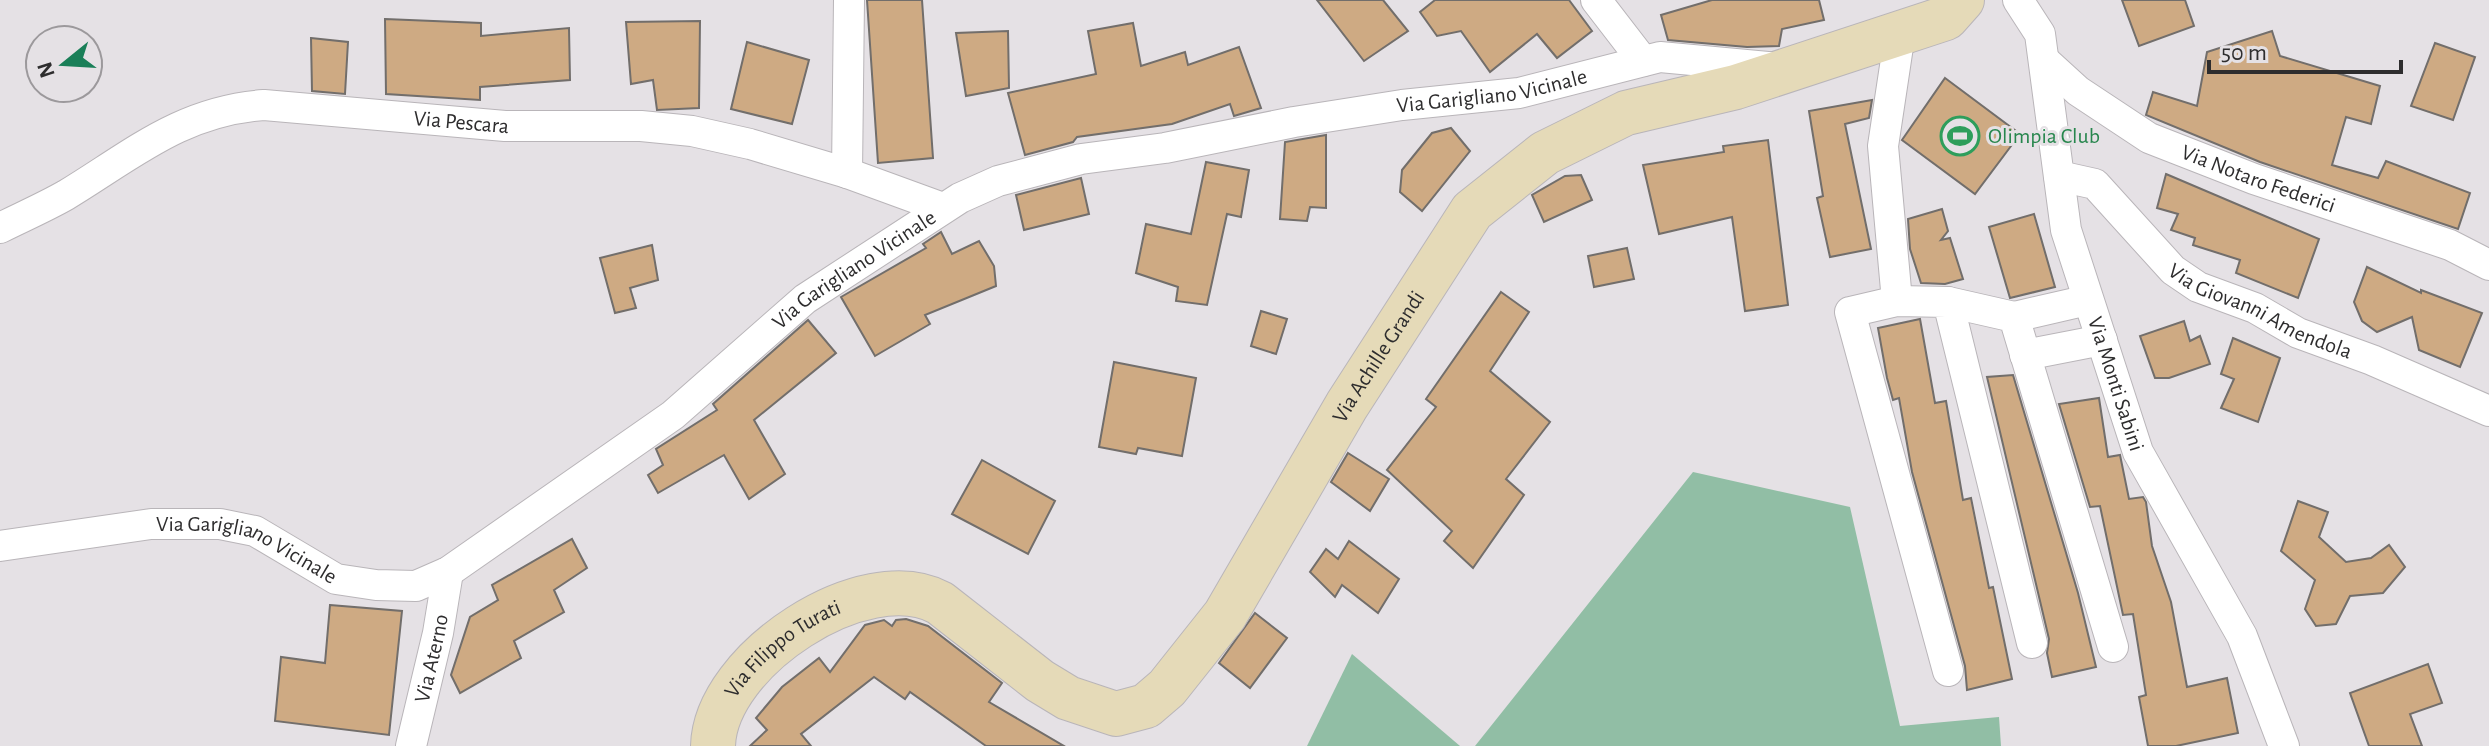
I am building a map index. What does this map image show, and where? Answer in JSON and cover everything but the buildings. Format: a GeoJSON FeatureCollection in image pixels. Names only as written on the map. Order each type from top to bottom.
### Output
{"type":"FeatureCollection","features":[{"type":"Feature","properties":{"kind":"main road","name":"Via Achille Grandi"},"geometry":{"type":"LineString","coordinates":[[892,592],[921,595],[940,603],[1040,681],[1068,698],[1116,714],[1146,706],[1167,688],[1225,615],[1347,405],[1472,211],[1545,153],[1626,113],[1736,87],[1946,18],[1962,0]]}},
{"type":"Feature","properties":{"kind":"main road","name":"Via Filippo Turati"},"geometry":{"type":"LineString","coordinates":[[713,746],[724,705],[735,683],[765,651],[842,606],[892,592]]}},
{"type":"Feature","properties":{"kind":"street"},"geometry":{"type":"LineString","coordinates":[[847,173],[849,0]]}},
{"type":"Feature","properties":{"kind":"street"},"geometry":{"type":"LineString","coordinates":[[1596,0],[1643,61]]}},
{"type":"Feature","properties":{"kind":"street","name":"Via Monti Sabini"},"geometry":{"type":"LineString","coordinates":[[2018,0],[2040,34],[2066,230],[2138,452],[2242,636],[2284,746]]}},
{"type":"Feature","properties":{"kind":"street"},"geometry":{"type":"LineString","coordinates":[[1897,301],[1883,146],[1900,33]]}},
{"type":"Feature","properties":{"kind":"street","name":"Via Garigliano Vicinale"},"geometry":{"type":"LineString","coordinates":[[0,546],[151,524],[220,524],[255,531],[336,579],[376,585],[416,586],[448,572],[673,415],[805,299],[943,208],[998,181],[1081,159],[1165,148],[1402,105],[1519,93],[1660,57],[1707,59],[1789,70]]}},
{"type":"Feature","properties":{"kind":"street","name":"Via Notaro Federici"},"geometry":{"type":"LineString","coordinates":[[2044,60],[2078,91],[2149,138],[2254,179],[2450,245],[2489,265]]}},
{"type":"Feature","properties":{"kind":"street","name":"Via Pescara"},"geometry":{"type":"LineString","coordinates":[[0,228],[65,195],[123,155],[182,125],[232,109],[264,105],[505,126],[673,128],[731,139],[847,173],[943,208]]}},
{"type":"Feature","properties":{"kind":"street","name":"Via Giovanni Amendola"},"geometry":{"type":"LineString","coordinates":[[2059,176],[2095,184],[2173,270],[2198,287],[2255,308],[2298,333],[2372,360],[2489,411]]}},
{"type":"Feature","properties":{"kind":"street"},"geometry":{"type":"LineString","coordinates":[[1948,671],[1850,312],[1897,301],[1948,302],[2014,317],[2088,300]]}},
{"type":"Feature","properties":{"kind":"street"},"geometry":{"type":"LineString","coordinates":[[1948,302],[2032,643]]}},
{"type":"Feature","properties":{"kind":"street"},"geometry":{"type":"LineString","coordinates":[[2014,317],[2113,647]]}},
{"type":"Feature","properties":{"kind":"street"},"geometry":{"type":"LineString","coordinates":[[2025,355],[2102,340]]}},
{"type":"Feature","properties":{"kind":"street","name":"Via Aterno"},"geometry":{"type":"LineString","coordinates":[[411,746],[438,633],[448,572]]}},
{"type":"Feature","properties":{"kind":"green space"},"geometry":{"type":"Polygon","coordinates":[[[1693,472],[1850,507],[1900,726],[1999,717],[2001,746],[1475,746],[1693,472]]]}},
{"type":"Feature","properties":{"kind":"green space"},"geometry":{"type":"Polygon","coordinates":[[[1352,654],[1460,746],[1307,746],[1352,654]]]}},
{"type":"Feature","properties":{"kind":"place","name":"Olimpia Club"},"geometry":{"type":"Point","coordinates":[1960,136]}}]}
